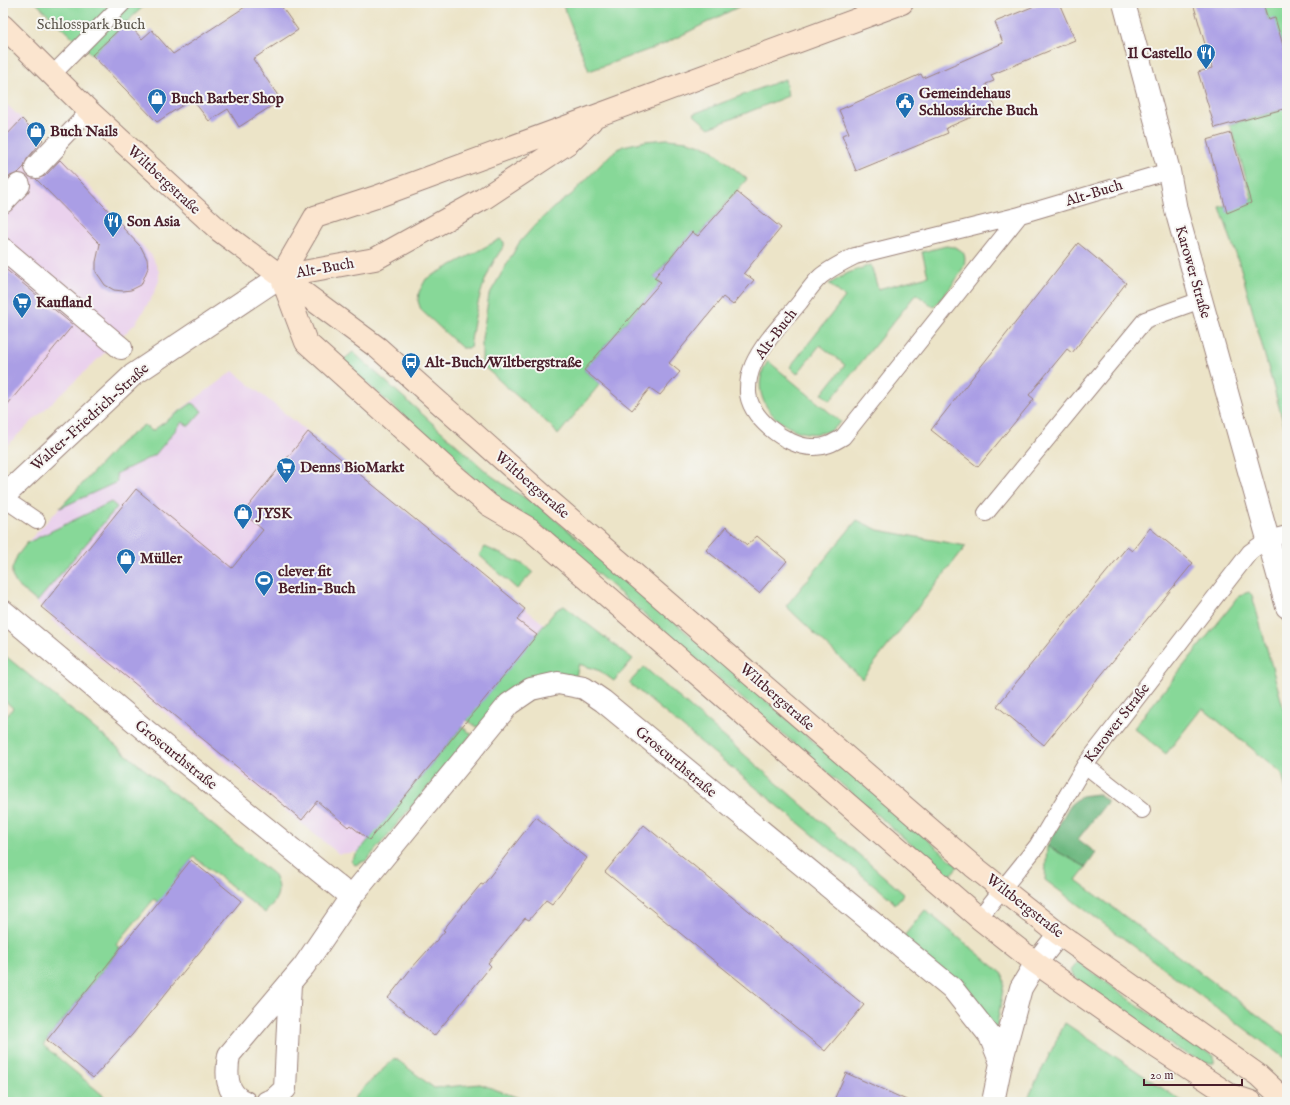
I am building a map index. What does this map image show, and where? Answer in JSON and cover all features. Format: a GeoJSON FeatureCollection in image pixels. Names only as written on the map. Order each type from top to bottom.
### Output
{"type":"FeatureCollection","features":[{"type":"Feature","properties":{"kind":"main road","name":"Alt-Buch"},"geometry":{"type":"LineString","coordinates":[[281,276],[315,217],[376,197],[902,3]]}},
{"type":"Feature","properties":{"kind":"main road","name":"Wiltbergstraße"},"geometry":{"type":"LineString","coordinates":[[3,26],[89,111],[220,231],[378,348],[546,498],[973,866],[1059,934],[1258,1075],[1287,1102]]}},
{"type":"Feature","properties":{"kind":"main road","name":"Alt-Buch"},"geometry":{"type":"LineString","coordinates":[[281,276],[375,259],[511,182],[568,143],[597,115]]}},
{"type":"Feature","properties":{"kind":"main road"},"geometry":{"type":"LineString","coordinates":[[281,276],[306,342],[457,478],[489,505],[530,529],[979,918],[1036,963],[1149,1042],[1230,1095],[1251,1102]]}},
{"type":"Feature","properties":{"kind":"street","name":"Karower Straße"},"geometry":{"type":"LineString","coordinates":[[1124,3],[1169,171],[1176,210],[1201,300],[1278,537],[1287,607]]}},
{"type":"Feature","properties":{"kind":"street"},"geometry":{"type":"LineString","coordinates":[[36,167],[55,147]]}},
{"type":"Feature","properties":{"kind":"street"},"geometry":{"type":"LineString","coordinates":[[3,202],[19,185]]}},
{"type":"Feature","properties":{"kind":"street"},"geometry":{"type":"LineString","coordinates":[[3,249],[121,348]]}},
{"type":"Feature","properties":{"kind":"street","name":"Walter-Friedrich-Straße"},"geometry":{"type":"LineString","coordinates":[[3,497],[133,375],[281,276]]}},
{"type":"Feature","properties":{"kind":"street","name":"Groscurthstraße"},"geometry":{"type":"LineString","coordinates":[[3,611],[151,735],[351,897]]}},
{"type":"Feature","properties":{"kind":"street","name":"Groscurthstraße"},"geometry":{"type":"LineString","coordinates":[[245,1102],[238,1099],[229,1087],[226,1069],[230,1055],[290,984],[351,897],[509,704],[531,689],[558,683],[584,688],[603,701],[952,988],[990,1036],[1002,1063]]}},
{"type":"Feature","properties":{"kind":"street"},"geometry":{"type":"LineString","coordinates":[[993,1102],[1021,988],[1036,963],[1059,934]]}},
{"type":"Feature","properties":{"kind":"street"},"geometry":{"type":"LineString","coordinates":[[267,1102],[273,1100],[285,1089],[290,984]]}},
{"type":"Feature","properties":{"kind":"lane"},"geometry":{"type":"LineString","coordinates":[[52,75],[123,3]]}},
{"type":"Feature","properties":{"kind":"lane"},"geometry":{"type":"LineString","coordinates":[[55,147],[89,111]]}},
{"type":"Feature","properties":{"kind":"lane","name":"Alt-Buch"},"geometry":{"type":"LineString","coordinates":[[1020,215],[843,437],[830,445],[812,448],[794,444],[780,436],[760,419],[750,403],[747,391],[753,366],[766,345],[820,277],[836,265],[855,256],[1020,215],[1169,171]]}},
{"type":"Feature","properties":{"kind":"lane"},"geometry":{"type":"LineString","coordinates":[[986,513],[1145,320],[1201,300]]}},
{"type":"Feature","properties":{"kind":"lane"},"geometry":{"type":"LineString","coordinates":[[3,497],[37,521]]}},
{"type":"Feature","properties":{"kind":"lane","name":"Karower Straße"},"geometry":{"type":"LineString","coordinates":[[979,918],[1037,846],[1085,765],[1250,552],[1278,537]]}},
{"type":"Feature","properties":{"kind":"lane"},"geometry":{"type":"LineString","coordinates":[[1085,765],[1142,810]]}},
{"type":"Feature","properties":{"kind":"shaded area"},"geometry":{"type":"Polygon","coordinates":[[[3,101],[66,161],[152,256],[159,272],[159,281],[152,297],[136,323],[3,449],[3,101]]]}},
{"type":"Feature","properties":{"kind":"shaded area"},"geometry":{"type":"Polygon","coordinates":[[[233,371],[545,625],[360,852],[339,854],[51,620],[53,617],[17,585],[12,576],[12,569],[17,556],[27,543],[120,443],[144,425],[152,431],[233,371]]]}},
{"type":"Feature","properties":{"kind":"green space","name":"Schlosspark Buch"},"geometry":{"type":"Polygon","coordinates":[[[36,3],[147,3],[92,55],[36,3]]]}},
{"type":"Feature","properties":{"kind":"green space"},"geometry":{"type":"Polygon","coordinates":[[[562,3],[746,3],[662,45],[589,71],[562,3]]]}},
{"type":"Feature","properties":{"kind":"green space"},"geometry":{"type":"Polygon","coordinates":[[[1263,3],[1287,3],[1287,57],[1279,59],[1275,18],[1268,20],[1263,3]]]}},
{"type":"Feature","properties":{"kind":"green space"},"geometry":{"type":"Polygon","coordinates":[[[785,79],[788,96],[709,128],[693,114],[785,79]]]}},
{"type":"Feature","properties":{"kind":"green space"},"geometry":{"type":"Polygon","coordinates":[[[1287,108],[1287,436],[1241,269],[1220,207],[1252,198],[1231,128],[1228,125],[1287,108]]]}},
{"type":"Feature","properties":{"kind":"green space"},"geometry":{"type":"Polygon","coordinates":[[[667,139],[688,141],[710,148],[747,179],[698,236],[688,237],[654,277],[661,282],[584,370],[600,384],[558,435],[552,427],[482,365],[482,338],[489,295],[519,243],[536,224],[553,208],[571,195],[611,154],[623,146],[646,141],[667,139]]]}},
{"type":"Feature","properties":{"kind":"green space"},"geometry":{"type":"Polygon","coordinates":[[[500,239],[504,242],[504,246],[484,282],[474,321],[470,348],[462,348],[421,310],[418,301],[419,292],[426,279],[500,239]]]}},
{"type":"Feature","properties":{"kind":"green space"},"geometry":{"type":"Polygon","coordinates":[[[946,246],[959,249],[964,255],[964,263],[961,272],[954,282],[934,307],[916,294],[830,401],[822,394],[845,365],[820,345],[797,374],[790,367],[845,297],[829,284],[848,273],[871,265],[878,289],[928,276],[922,252],[946,246]]]}},
{"type":"Feature","properties":{"kind":"green space"},"geometry":{"type":"Polygon","coordinates":[[[353,352],[489,474],[542,508],[958,866],[949,877],[548,531],[489,492],[342,361],[353,352]]]}},
{"type":"Feature","properties":{"kind":"green space"},"geometry":{"type":"Polygon","coordinates":[[[768,361],[841,422],[828,431],[812,434],[796,430],[781,422],[769,410],[762,396],[761,379],[768,361]]]}},
{"type":"Feature","properties":{"kind":"green space"},"geometry":{"type":"Polygon","coordinates":[[[192,403],[202,411],[189,426],[182,422],[155,455],[116,474],[117,482],[60,508],[120,443],[144,425],[152,431],[192,403]]]}},
{"type":"Feature","properties":{"kind":"green space"},"geometry":{"type":"Polygon","coordinates":[[[111,502],[117,507],[37,602],[17,585],[12,576],[12,569],[17,556],[27,543],[111,502]]]}},
{"type":"Feature","properties":{"kind":"green space"},"geometry":{"type":"Polygon","coordinates":[[[857,520],[878,530],[966,546],[862,679],[786,606],[857,520]]]}},
{"type":"Feature","properties":{"kind":"green space"},"geometry":{"type":"Polygon","coordinates":[[[485,547],[523,564],[533,572],[517,589],[479,555],[485,547]]]}},
{"type":"Feature","properties":{"kind":"green space"},"geometry":{"type":"Polygon","coordinates":[[[1249,592],[1252,595],[1287,721],[1287,794],[1282,773],[1202,708],[1166,754],[1134,728],[1240,595],[1249,592]]]}},
{"type":"Feature","properties":{"kind":"green space"},"geometry":{"type":"Polygon","coordinates":[[[564,606],[633,659],[614,681],[600,671],[579,664],[576,676],[477,727],[467,720],[556,610],[564,606]]]}},
{"type":"Feature","properties":{"kind":"green space"},"geometry":{"type":"Polygon","coordinates":[[[3,654],[273,874],[278,886],[277,895],[273,904],[265,913],[194,857],[176,878],[178,880],[159,903],[154,899],[116,945],[120,948],[43,1045],[111,1102],[3,1102],[3,720],[13,708],[3,699],[3,654]]]}},
{"type":"Feature","properties":{"kind":"green space"},"geometry":{"type":"Polygon","coordinates":[[[644,667],[904,894],[894,905],[891,899],[629,683],[644,667]]]}},
{"type":"Feature","properties":{"kind":"green space"},"geometry":{"type":"Polygon","coordinates":[[[462,727],[472,734],[367,860],[355,865],[351,861],[462,727]]]}},
{"type":"Feature","properties":{"kind":"green space"},"geometry":{"type":"Polygon","coordinates":[[[1097,794],[1108,801],[1078,839],[1096,853],[1086,867],[1047,846],[1070,805],[1081,796],[1097,794]]]}},
{"type":"Feature","properties":{"kind":"green space"},"geometry":{"type":"Polygon","coordinates":[[[1047,846],[1086,867],[1076,880],[1287,1037],[1287,1060],[1045,880],[1047,846]]]}},
{"type":"Feature","properties":{"kind":"green space"},"geometry":{"type":"Polygon","coordinates":[[[925,910],[1003,974],[1004,983],[996,1031],[904,936],[925,910]]]}},
{"type":"Feature","properties":{"kind":"green space"},"geometry":{"type":"Polygon","coordinates":[[[1077,962],[1150,1014],[1214,1056],[1214,1063],[1203,1061],[1186,1053],[1144,1027],[1101,997],[1073,976],[1071,970],[1077,962]]]}},
{"type":"Feature","properties":{"kind":"green space"},"geometry":{"type":"Polygon","coordinates":[[[1065,1023],[1183,1102],[1026,1102],[1065,1023]]]}},
{"type":"Feature","properties":{"kind":"green space"},"geometry":{"type":"Polygon","coordinates":[[[395,1058],[434,1088],[480,1084],[519,1098],[523,1102],[353,1102],[356,1095],[395,1058]]]}},
{"type":"Feature","properties":{"kind":"building"},"geometry":{"type":"Polygon","coordinates":[[[251,3],[279,3],[298,30],[253,59],[281,100],[239,127],[228,109],[209,121],[192,99],[157,122],[92,55],[127,22],[142,39],[152,30],[173,54],[251,3]]]}},
{"type":"Feature","properties":{"kind":"building","name":"Gemeindehaus Schlosskirche Buch"},"geometry":{"type":"Polygon","coordinates":[[[1042,3],[1059,3],[1075,40],[991,75],[994,81],[986,84],[995,107],[946,128],[948,133],[856,171],[842,135],[849,133],[839,110],[921,74],[923,78],[1003,43],[995,22],[1042,3]]]}},
{"type":"Feature","properties":{"kind":"building"},"geometry":{"type":"Polygon","coordinates":[[[1193,3],[1263,3],[1268,20],[1275,18],[1287,59],[1287,108],[1215,128],[1198,72],[1212,68],[1193,3]]]}},
{"type":"Feature","properties":{"kind":"building"},"geometry":{"type":"Polygon","coordinates":[[[22,119],[43,140],[27,159],[24,167],[18,173],[10,176],[3,184],[3,139],[22,119]]]}},
{"type":"Feature","properties":{"kind":"building"},"geometry":{"type":"Polygon","coordinates":[[[1231,133],[1251,203],[1227,213],[1207,140],[1231,133]]]}},
{"type":"Feature","properties":{"kind":"building","name":"Son Asia"},"geometry":{"type":"Polygon","coordinates":[[[60,160],[141,247],[147,259],[148,268],[141,285],[131,290],[114,290],[105,285],[96,272],[96,262],[100,244],[36,179],[45,176],[60,160]]]}},
{"type":"Feature","properties":{"kind":"building"},"geometry":{"type":"Polygon","coordinates":[[[737,192],[781,228],[744,273],[754,280],[733,305],[723,297],[669,363],[680,372],[660,395],[650,388],[632,410],[584,370],[661,282],[654,278],[692,232],[698,236],[737,192]]]}},
{"type":"Feature","properties":{"kind":"building"},"geometry":{"type":"Polygon","coordinates":[[[1078,243],[1126,283],[1072,353],[1067,349],[1029,395],[1034,399],[978,467],[931,430],[1078,243]]]}},
{"type":"Feature","properties":{"kind":"building"},"geometry":{"type":"Polygon","coordinates":[[[3,267],[73,325],[3,410],[3,267]]]}},
{"type":"Feature","properties":{"kind":"building"},"geometry":{"type":"Polygon","coordinates":[[[308,432],[525,609],[517,620],[537,635],[369,840],[350,825],[348,827],[317,801],[302,820],[41,607],[136,489],[232,568],[263,530],[243,513],[308,432]]]}},
{"type":"Feature","properties":{"kind":"building"},"geometry":{"type":"Polygon","coordinates":[[[726,527],[747,545],[757,536],[787,561],[759,593],[706,550],[726,527]]]}},
{"type":"Feature","properties":{"kind":"building"},"geometry":{"type":"Polygon","coordinates":[[[1150,528],[1193,563],[1044,745],[997,706],[1127,547],[1132,551],[1150,528]]]}},
{"type":"Feature","properties":{"kind":"building"},"geometry":{"type":"Polygon","coordinates":[[[536,817],[587,858],[552,904],[546,900],[529,920],[525,918],[488,963],[491,966],[434,1036],[388,998],[410,970],[445,931],[443,930],[481,884],[483,885],[536,817]]]}},
{"type":"Feature","properties":{"kind":"building"},"geometry":{"type":"Polygon","coordinates":[[[644,825],[864,1005],[825,1051],[605,872],[644,825]]]}},
{"type":"Feature","properties":{"kind":"building"},"geometry":{"type":"Polygon","coordinates":[[[191,860],[241,901],[132,1035],[93,1078],[47,1040],[191,860]]]}},
{"type":"Feature","properties":{"kind":"building"},"geometry":{"type":"Polygon","coordinates":[[[846,1073],[911,1102],[833,1102],[846,1073]]]}},
{"type":"Feature","properties":{"kind":"place","name":"Il Castello"},"geometry":{"type":"Point","coordinates":[1206,70]}},
{"type":"Feature","properties":{"kind":"place","name":"Buch Barber Shop"},"geometry":{"type":"Point","coordinates":[157,115]}},
{"type":"Feature","properties":{"kind":"place","name":"Gemeindehaus Schlosskirche Buch"},"geometry":{"type":"Point","coordinates":[905,119]}},
{"type":"Feature","properties":{"kind":"place","name":"Buch Nails"},"geometry":{"type":"Point","coordinates":[36,148]}},
{"type":"Feature","properties":{"kind":"place","name":"Son Asia"},"geometry":{"type":"Point","coordinates":[113,238]}},
{"type":"Feature","properties":{"kind":"place","name":"Kaufland"},"geometry":{"type":"Point","coordinates":[22,319]}},
{"type":"Feature","properties":{"kind":"place","name":"Alt-Buch/Wiltbergstraße"},"geometry":{"type":"Point","coordinates":[411,379]}},
{"type":"Feature","properties":{"kind":"place","name":"Denns BioMarkt"},"geometry":{"type":"Point","coordinates":[286,484]}},
{"type":"Feature","properties":{"kind":"place","name":"JYSK"},"geometry":{"type":"Point","coordinates":[243,530]}},
{"type":"Feature","properties":{"kind":"place","name":"Müller"},"geometry":{"type":"Point","coordinates":[126,575]}},
{"type":"Feature","properties":{"kind":"place","name":"clever fit Berlin-Buch"},"geometry":{"type":"Point","coordinates":[264,597]}}]}
